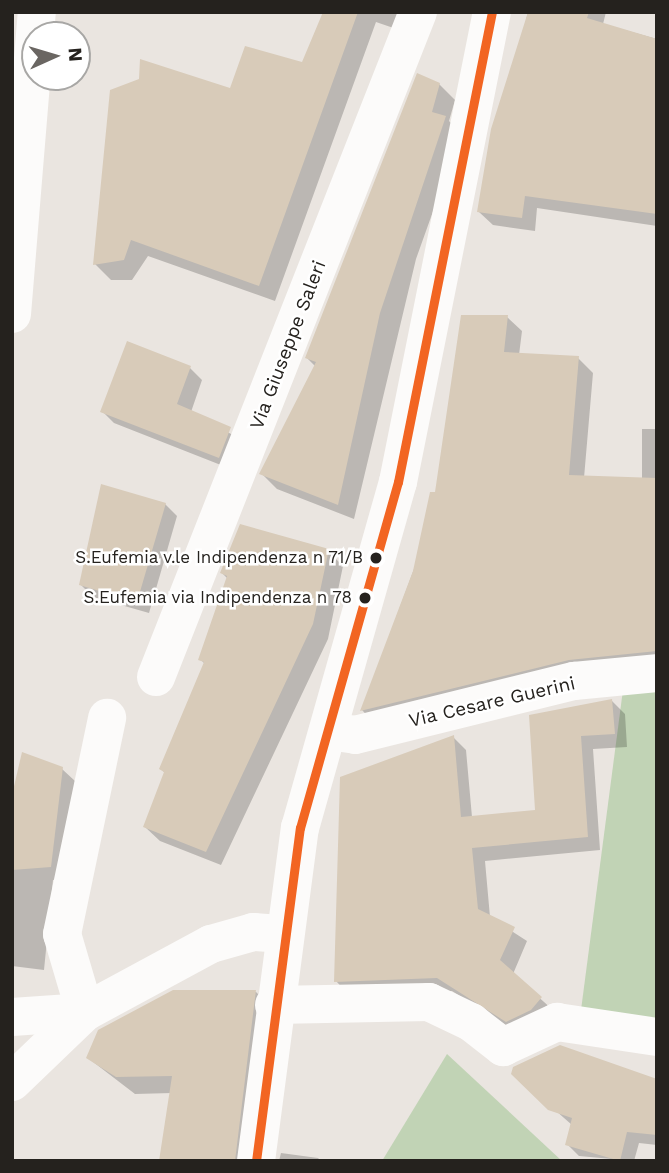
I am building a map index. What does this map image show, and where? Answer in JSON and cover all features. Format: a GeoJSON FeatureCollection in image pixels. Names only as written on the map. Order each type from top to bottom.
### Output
{"type":"FeatureCollection","features":[{"type":"Feature","properties":{"kind":"street"},"geometry":{"type":"LineString","coordinates":[[12,314],[37,12]]}},
{"type":"Feature","properties":{"kind":"street","name":"Via Giuseppe Saleri"},"geometry":{"type":"LineString","coordinates":[[156,677],[418,12]]}},
{"type":"Feature","properties":{"kind":"street"},"geometry":{"type":"LineString","coordinates":[[256,1161],[274,1005],[300,828],[398,482],[492,12]]}},
{"type":"Feature","properties":{"kind":"street","name":"Via Cesare Guerini"},"geometry":{"type":"LineString","coordinates":[[328,732],[355,736],[574,681],[657,673]]}},
{"type":"Feature","properties":{"kind":"street"},"geometry":{"type":"LineString","coordinates":[[85,1012],[62,934],[107,718]]}},
{"type":"Feature","properties":{"kind":"street"},"geometry":{"type":"LineString","coordinates":[[12,1082],[85,1012],[211,944],[253,932],[284,934]]}},
{"type":"Feature","properties":{"kind":"street"},"geometry":{"type":"LineString","coordinates":[[274,1005],[312,1009],[429,1002],[471,1022],[503,1048],[557,1022],[657,1037]]}},
{"type":"Feature","properties":{"kind":"street"},"geometry":{"type":"LineString","coordinates":[[12,1017],[85,1012]]}},
{"type":"Feature","properties":{"kind":"green space"},"geometry":{"type":"Polygon","coordinates":[[[657,681],[657,1019],[581,1010],[624,682],[657,681]]]}},
{"type":"Feature","properties":{"kind":"green space"},"geometry":{"type":"Polygon","coordinates":[[[447,1054],[562,1161],[382,1161],[447,1054]]]}},
{"type":"Feature","properties":{"kind":"building"},"geometry":{"type":"Polygon","coordinates":[[[323,12],[358,12],[259,286],[131,240],[124,260],[93,265],[110,90],[139,79],[140,59],[230,88],[245,46],[302,62],[323,12]]]}},
{"type":"Feature","properties":{"kind":"building"},"geometry":{"type":"Polygon","coordinates":[[[528,12],[589,12],[587,18],[657,39],[657,214],[525,196],[522,218],[477,212],[491,129],[528,12]]]}},
{"type":"Feature","properties":{"kind":"building"},"geometry":{"type":"Polygon","coordinates":[[[417,73],[440,83],[432,112],[446,116],[380,313],[338,505],[259,474],[316,362],[305,358],[417,73]]]}},
{"type":"Feature","properties":{"kind":"building"},"geometry":{"type":"Polygon","coordinates":[[[461,315],[508,315],[504,352],[579,356],[569,475],[657,478],[657,651],[569,660],[360,711],[413,571],[430,492],[435,492],[461,315]]]}},
{"type":"Feature","properties":{"kind":"building"},"geometry":{"type":"Polygon","coordinates":[[[127,341],[191,366],[177,404],[231,427],[219,458],[100,412],[127,341]]]}},
{"type":"Feature","properties":{"kind":"building"},"geometry":{"type":"Polygon","coordinates":[[[101,484],[166,503],[137,602],[79,585],[101,484]]]}},
{"type":"Feature","properties":{"kind":"building"},"geometry":{"type":"Polygon","coordinates":[[[240,524],[329,549],[313,624],[206,852],[143,827],[164,772],[159,769],[204,662],[198,660],[227,576],[220,573],[240,524]]]}},
{"type":"Feature","properties":{"kind":"building"},"geometry":{"type":"Polygon","coordinates":[[[612,699],[615,734],[581,736],[588,837],[472,848],[478,909],[515,927],[500,960],[542,997],[531,1010],[506,1022],[437,978],[334,982],[340,777],[454,735],[461,817],[535,810],[529,715],[612,699]]]}},
{"type":"Feature","properties":{"kind":"building"},"geometry":{"type":"Polygon","coordinates":[[[22,752],[63,767],[51,867],[12,870],[12,795],[22,752]]]}},
{"type":"Feature","properties":{"kind":"building"},"geometry":{"type":"Polygon","coordinates":[[[173,990],[256,990],[235,1161],[159,1161],[172,1076],[116,1077],[86,1058],[98,1030],[173,990]]]}},
{"type":"Feature","properties":{"kind":"building"},"geometry":{"type":"Polygon","coordinates":[[[560,1045],[657,1079],[657,1135],[627,1132],[620,1161],[565,1145],[572,1118],[548,1110],[511,1074],[513,1067],[560,1045]]]}},
{"type":"Feature","properties":{"kind":"transit line"},"geometry":{"type":"LineString","coordinates":[[256,1161],[300,828],[398,482],[492,12]]}},
{"type":"Feature","properties":{"kind":"place","name":"S.Eufemia v.le Indipendenza n 71/B"},"geometry":{"type":"Point","coordinates":[376,558]}},
{"type":"Feature","properties":{"kind":"place","name":"S.Eufemia via Indipendenza n 78"},"geometry":{"type":"Point","coordinates":[365,598]}}]}
